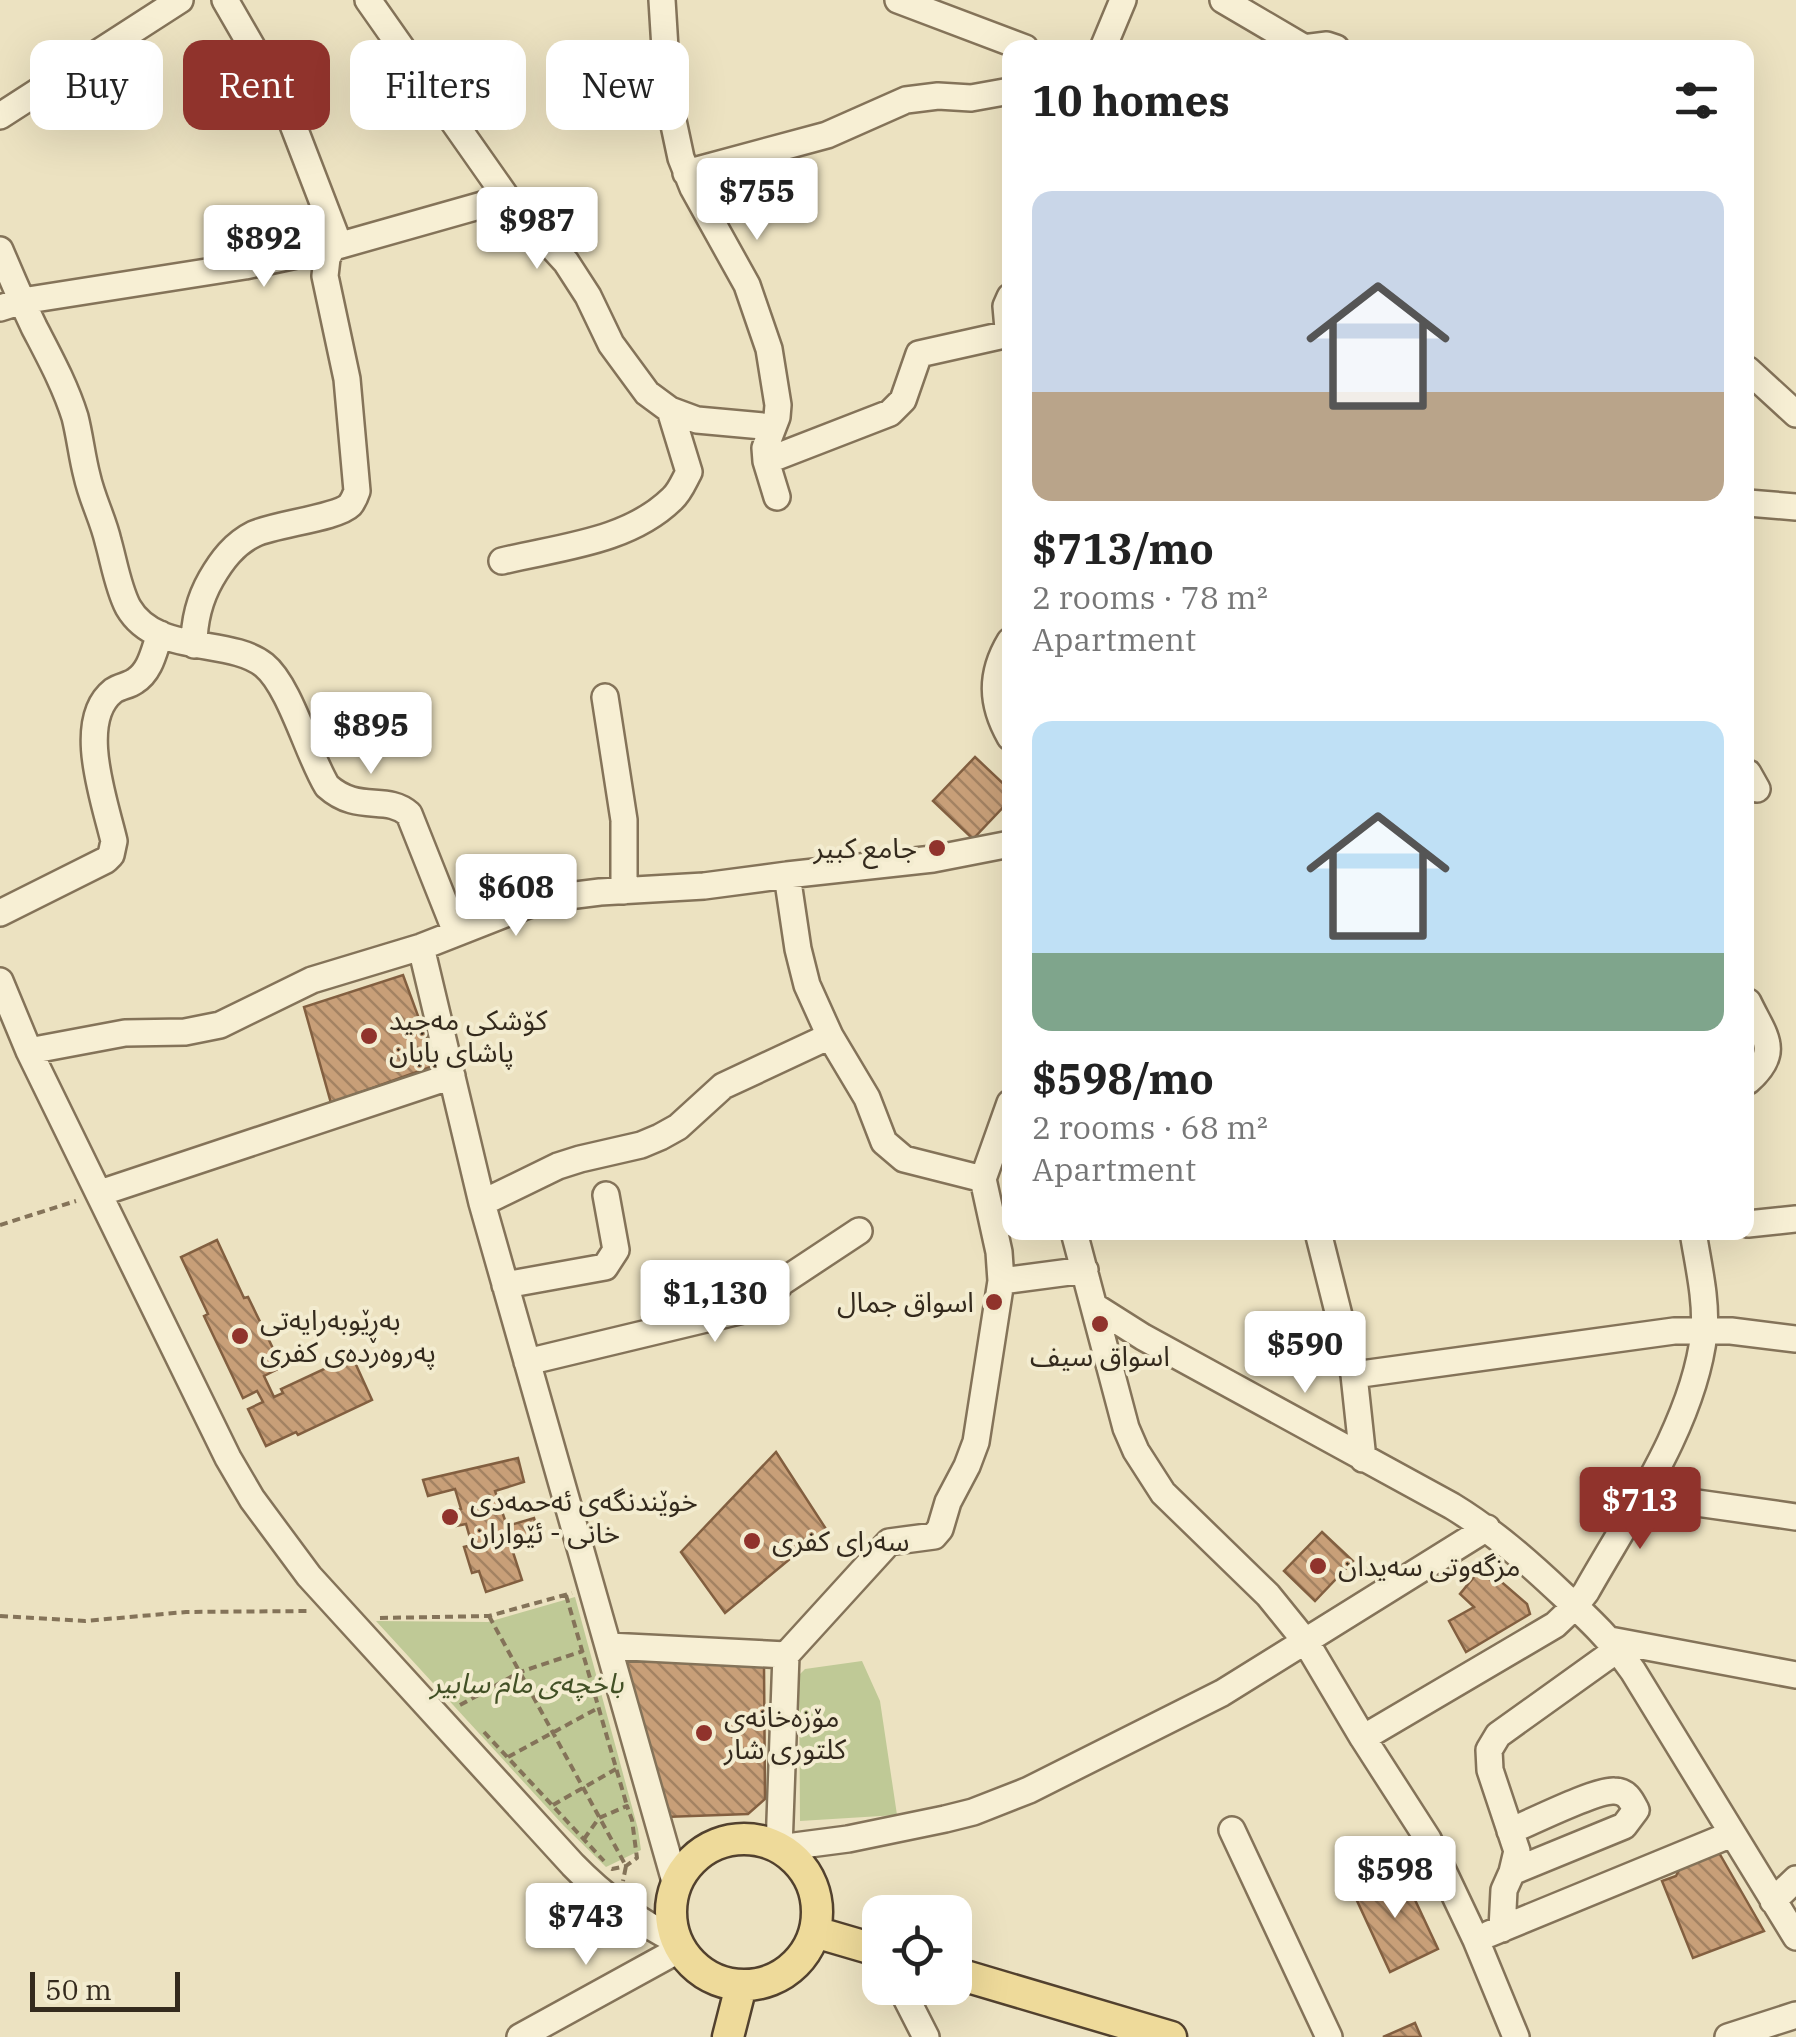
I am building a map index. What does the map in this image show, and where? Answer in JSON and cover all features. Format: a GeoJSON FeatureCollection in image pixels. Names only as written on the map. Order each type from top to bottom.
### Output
{"type":"FeatureCollection","features":[{"type":"Feature","properties":{"kind":"main road"},"geometry":{"type":"LineString","coordinates":[[760,1840],[780,1848],[798,1863],[812,1884],[817,1907],[815,1932],[804,1954],[787,1972],[765,1983],[741,1986],[706,1975],[691,1964],[678,1945],[672,1923],[676,1885],[686,1867],[720,1843],[760,1840]]}},
{"type":"Feature","properties":{"kind":"main road"},"geometry":{"type":"LineString","coordinates":[[815,1932],[862,1946]]}},
{"type":"Feature","properties":{"kind":"main road"},"geometry":{"type":"LineString","coordinates":[[972,1979],[1134,2032],[1171,2037]]}},
{"type":"Feature","properties":{"kind":"main road"},"geometry":{"type":"LineString","coordinates":[[728,2037],[741,1986]]}},
{"type":"Feature","properties":{"kind":"street"},"geometry":{"type":"LineString","coordinates":[[0,116],[180,0]]}},
{"type":"Feature","properties":{"kind":"street"},"geometry":{"type":"LineString","coordinates":[[194,645],[199,603],[232,549],[268,529],[342,510],[357,491],[347,380],[325,276],[335,234],[296,127],[225,0]]}},
{"type":"Feature","properties":{"kind":"street"},"geometry":{"type":"LineString","coordinates":[[368,0],[506,198],[572,270],[610,344],[638,383],[670,410],[697,420],[773,427]]}},
{"type":"Feature","properties":{"kind":"street"},"geometry":{"type":"LineString","coordinates":[[662,0],[668,97],[686,173],[732,254],[760,316],[769,350],[778,394],[777,417],[766,448],[766,461],[777,498]]}},
{"type":"Feature","properties":{"kind":"street"},"geometry":{"type":"LineString","coordinates":[[898,0],[1004,40]]}},
{"type":"Feature","properties":{"kind":"street"},"geometry":{"type":"LineString","coordinates":[[1106,40],[1123,0]]}},
{"type":"Feature","properties":{"kind":"street"},"geometry":{"type":"LineString","coordinates":[[1223,0],[1290,40]]}},
{"type":"Feature","properties":{"kind":"street"},"geometry":{"type":"LineString","coordinates":[[0,89],[25,101]]}},
{"type":"Feature","properties":{"kind":"street"},"geometry":{"type":"LineString","coordinates":[[686,173],[828,135],[906,100],[938,96],[972,98],[1002,92]]}},
{"type":"Feature","properties":{"kind":"street"},"geometry":{"type":"LineString","coordinates":[[11,304],[204,274],[334,247],[506,198]]}},
{"type":"Feature","properties":{"kind":"street"},"geometry":{"type":"LineString","coordinates":[[0,250],[11,304],[58,373],[74,414],[87,478],[128,606],[142,624],[160,634],[254,658],[273,673],[322,777],[335,793],[354,802],[396,806],[409,814],[456,932]]}},
{"type":"Feature","properties":{"kind":"street"},"geometry":{"type":"LineString","coordinates":[[766,461],[890,413],[903,400],[920,354],[1002,336]]}},
{"type":"Feature","properties":{"kind":"street"},"geometry":{"type":"LineString","coordinates":[[1754,376],[1796,414]]}},
{"type":"Feature","properties":{"kind":"street"},"geometry":{"type":"LineString","coordinates":[[502,560],[612,536],[648,518],[676,496],[689,472],[670,410]]}},
{"type":"Feature","properties":{"kind":"street"},"geometry":{"type":"LineString","coordinates":[[1754,503],[1796,506]]}},
{"type":"Feature","properties":{"kind":"street"},"geometry":{"type":"LineString","coordinates":[[0,913],[111,854],[114,841],[95,758],[97,716],[112,692],[134,682],[145,671],[160,634]]}},
{"type":"Feature","properties":{"kind":"street"},"geometry":{"type":"LineString","coordinates":[[1002,654],[998,661],[996,700],[1002,723]]}},
{"type":"Feature","properties":{"kind":"street"},"geometry":{"type":"LineString","coordinates":[[606,698],[624,820],[624,892]]}},
{"type":"Feature","properties":{"kind":"street"},"geometry":{"type":"LineString","coordinates":[[29,1051],[125,1034],[186,1032],[220,1025],[312,980],[421,946],[552,898],[704,886],[933,859],[1002,846]]}},
{"type":"Feature","properties":{"kind":"street"},"geometry":{"type":"LineString","coordinates":[[786,874],[802,967],[814,1002],[856,1076],[884,1142],[896,1155],[912,1162],[983,1179]]}},
{"type":"Feature","properties":{"kind":"street"},"geometry":{"type":"LineString","coordinates":[[421,946],[482,1203],[527,1362],[579,1592],[676,1885]]}},
{"type":"Feature","properties":{"kind":"street"},"geometry":{"type":"LineString","coordinates":[[0,981],[29,1051],[228,1458],[280,1538],[344,1615],[572,1865],[617,1905],[678,1945],[520,2037]]}},
{"type":"Feature","properties":{"kind":"street"},"geometry":{"type":"LineString","coordinates":[[1754,1015],[1768,1054],[1754,1075]]}},
{"type":"Feature","properties":{"kind":"street"},"geometry":{"type":"LineString","coordinates":[[482,1203],[558,1166],[660,1137],[678,1127],[723,1086],[830,1036]]}},
{"type":"Feature","properties":{"kind":"street"},"geometry":{"type":"LineString","coordinates":[[100,1193],[452,1076]]}},
{"type":"Feature","properties":{"kind":"street"},"geometry":{"type":"LineString","coordinates":[[1002,1126],[983,1179],[999,1252],[1001,1281],[976,1442],[940,1529],[930,1538],[889,1542],[786,1655],[780,1848],[945,1819],[1001,1802],[1222,1694],[1487,1528]]}},
{"type":"Feature","properties":{"kind":"street"},"geometry":{"type":"LineString","coordinates":[[505,1285],[605,1267],[616,1250],[606,1195]]}},
{"type":"Feature","properties":{"kind":"street"},"geometry":{"type":"LineString","coordinates":[[1754,1223],[1796,1219]]}},
{"type":"Feature","properties":{"kind":"street"},"geometry":{"type":"LineString","coordinates":[[527,1362],[756,1307],[799,1269],[859,1231]]}},
{"type":"Feature","properties":{"kind":"street"},"geometry":{"type":"LineString","coordinates":[[1076,1240],[1126,1428],[1148,1472],[1180,1511],[1268,1595],[1306,1642],[1428,1839],[1516,2037]]}},
{"type":"Feature","properties":{"kind":"street"},"geometry":{"type":"LineString","coordinates":[[1320,1240],[1354,1376],[1363,1459]]}},
{"type":"Feature","properties":{"kind":"street"},"geometry":{"type":"LineString","coordinates":[[1363,1738],[1544,1632],[1575,1606],[1668,1446],[1698,1366],[1704,1330],[1694,1240]]}},
{"type":"Feature","properties":{"kind":"street"},"geometry":{"type":"LineString","coordinates":[[1001,1281],[1084,1270]]}},
{"type":"Feature","properties":{"kind":"street"},"geometry":{"type":"LineString","coordinates":[[1094,1306],[1142,1338],[1452,1506],[1509,1545],[1614,1644],[1796,1937]]}},
{"type":"Feature","properties":{"kind":"street"},"geometry":{"type":"LineString","coordinates":[[1354,1376],[1644,1334],[1704,1330],[1796,1339]]}},
{"type":"Feature","properties":{"kind":"street"},"geometry":{"type":"LineString","coordinates":[[1640,1495],[1796,1517]]}},
{"type":"Feature","properties":{"kind":"street"},"geometry":{"type":"LineString","coordinates":[[1502,1929],[1504,1890],[1517,1851],[1490,1770],[1489,1750],[1498,1734],[1614,1644],[1796,1675]]}},
{"type":"Feature","properties":{"kind":"street"},"geometry":{"type":"LineString","coordinates":[[596,1649],[786,1655]]}},
{"type":"Feature","properties":{"kind":"street"},"geometry":{"type":"LineString","coordinates":[[1510,1831],[1598,1793],[1617,1790],[1630,1797],[1636,1810],[1624,1826],[1512,1872]]}},
{"type":"Feature","properties":{"kind":"street"},"geometry":{"type":"LineString","coordinates":[[1232,1830],[1329,2037]]}},
{"type":"Feature","properties":{"kind":"street"},"geometry":{"type":"LineString","coordinates":[[1476,1940],[1732,1834]]}},
{"type":"Feature","properties":{"kind":"street"},"geometry":{"type":"LineString","coordinates":[[1774,1900],[1796,1879]]}},
{"type":"Feature","properties":{"kind":"street"},"geometry":{"type":"LineString","coordinates":[[910,2005],[926,2037]]}},
{"type":"Feature","properties":{"kind":"street"},"geometry":{"type":"LineString","coordinates":[[1728,2037],[1796,2015]]}},
{"type":"Feature","properties":{"kind":"path"},"geometry":{"type":"LineString","coordinates":[[0,1225],[100,1193]]}},
{"type":"Feature","properties":{"kind":"path"},"geometry":{"type":"LineString","coordinates":[[0,1616],[85,1621],[186,1612],[489,1616],[579,1592],[596,1649],[598,1708],[632,1820],[637,1858],[612,1869],[484,1731]]}},
{"type":"Feature","properties":{"kind":"path"},"geometry":{"type":"LineString","coordinates":[[489,1616],[626,1866],[617,1905]]}},
{"type":"Feature","properties":{"kind":"path"},"geometry":{"type":"LineString","coordinates":[[460,1705],[520,1672],[596,1649]]}},
{"type":"Feature","properties":{"kind":"path"},"geometry":{"type":"LineString","coordinates":[[508,1757],[598,1708]]}},
{"type":"Feature","properties":{"kind":"path"},"geometry":{"type":"LineString","coordinates":[[553,1805],[616,1769]]}},
{"type":"Feature","properties":{"kind":"path"},"geometry":{"type":"LineString","coordinates":[[584,1839],[599,1818],[627,1806]]}},
{"type":"Feature","properties":{"kind":"green space","name":"باخچەی مام سابیر"},"geometry":{"type":"Polygon","coordinates":[[[575,1597],[641,1850],[606,1867],[376,1621],[488,1622],[575,1597]]]}},
{"type":"Feature","properties":{"kind":"green space"},"geometry":{"type":"Polygon","coordinates":[[[862,1661],[880,1701],[897,1815],[800,1821],[799,1675],[805,1669],[862,1661]]]}},
{"type":"Feature","properties":{"kind":"building"},"geometry":{"type":"Polygon","coordinates":[[[975,757],[1002,782],[1002,808],[973,839],[933,801],[975,757]]]}},
{"type":"Feature","properties":{"kind":"building","name":"کۆشکی مەجید پاشای بابان"},"geometry":{"type":"Polygon","coordinates":[[[403,975],[436,1065],[331,1103],[304,1007],[403,975]]]}},
{"type":"Feature","properties":{"kind":"building","name":"بەڕێوبەرایەتی پەروەردەی کفری"},"geometry":{"type":"Polygon","coordinates":[[[217,1240],[282,1367],[264,1376],[274,1397],[283,1393],[281,1389],[352,1356],[372,1400],[266,1446],[248,1409],[263,1402],[257,1391],[243,1398],[181,1257],[217,1240]]]}},
{"type":"Feature","properties":{"kind":"building","name":"سەرای کفری"},"geometry":{"type":"Polygon","coordinates":[[[776,1452],[826,1529],[725,1613],[681,1552],[776,1452]]]}},
{"type":"Feature","properties":{"kind":"building"},"geometry":{"type":"Polygon","coordinates":[[[518,1458],[524,1482],[495,1491],[507,1526],[534,1518],[539,1536],[511,1546],[522,1580],[486,1592],[479,1571],[472,1573],[464,1547],[472,1545],[466,1524],[456,1526],[452,1512],[461,1509],[455,1489],[428,1496],[423,1480],[518,1458]]]}},
{"type":"Feature","properties":{"kind":"building","name":"مزگەوتی سەیدان"},"geometry":{"type":"Polygon","coordinates":[[[1322,1532],[1353,1561],[1315,1601],[1284,1571],[1322,1532]]]}},
{"type":"Feature","properties":{"kind":"building"},"geometry":{"type":"Polygon","coordinates":[[[1483,1566],[1527,1604],[1530,1614],[1466,1652],[1449,1621],[1474,1607],[1460,1594],[1483,1566]]]}},
{"type":"Feature","properties":{"kind":"building","name":"مۆزەخانەی کلتوری شار"},"geometry":{"type":"Polygon","coordinates":[[[626,1660],[764,1666],[765,1799],[748,1814],[665,1817],[626,1660]]]}},
{"type":"Feature","properties":{"kind":"building"},"geometry":{"type":"Polygon","coordinates":[[[1718,1851],[1764,1931],[1693,1958],[1662,1881],[1718,1851]]]}},
{"type":"Feature","properties":{"kind":"building"},"geometry":{"type":"Polygon","coordinates":[[[1401,1870],[1438,1949],[1390,1972],[1353,1892],[1401,1870]]]}},
{"type":"Feature","properties":{"kind":"building"},"geometry":{"type":"Polygon","coordinates":[[[1415,2023],[1421,2037],[1383,2037],[1415,2023]]]}},
{"type":"Feature","properties":{"kind":"place","name":"جامع كبير"},"geometry":{"type":"Point","coordinates":[937,848]}},
{"type":"Feature","properties":{"kind":"place","name":"کۆشکی مەجید پاشای بابان"},"geometry":{"type":"Point","coordinates":[369,1036]}},
{"type":"Feature","properties":{"kind":"place","name":"اسواق جمال"},"geometry":{"type":"Point","coordinates":[994,1302]}},
{"type":"Feature","properties":{"kind":"place","name":"اسواق سيف"},"geometry":{"type":"Point","coordinates":[1100,1324]}},
{"type":"Feature","properties":{"kind":"place","name":"بەڕێوبەرایەتی پەروەردەی کفری"},"geometry":{"type":"Point","coordinates":[240,1336]}},
{"type":"Feature","properties":{"kind":"place","name":"خوێندنگەی ئەحمەدی خانی - ئێواران"},"geometry":{"type":"Point","coordinates":[450,1517]}},
{"type":"Feature","properties":{"kind":"place","name":"سەرای کفری"},"geometry":{"type":"Point","coordinates":[752,1541]}},
{"type":"Feature","properties":{"kind":"place","name":"مزگەوتی سەیدان"},"geometry":{"type":"Point","coordinates":[1318,1566]}},
{"type":"Feature","properties":{"kind":"place","name":"مۆزەخانەی کلتوری شار"},"geometry":{"type":"Point","coordinates":[704,1733]}}]}
